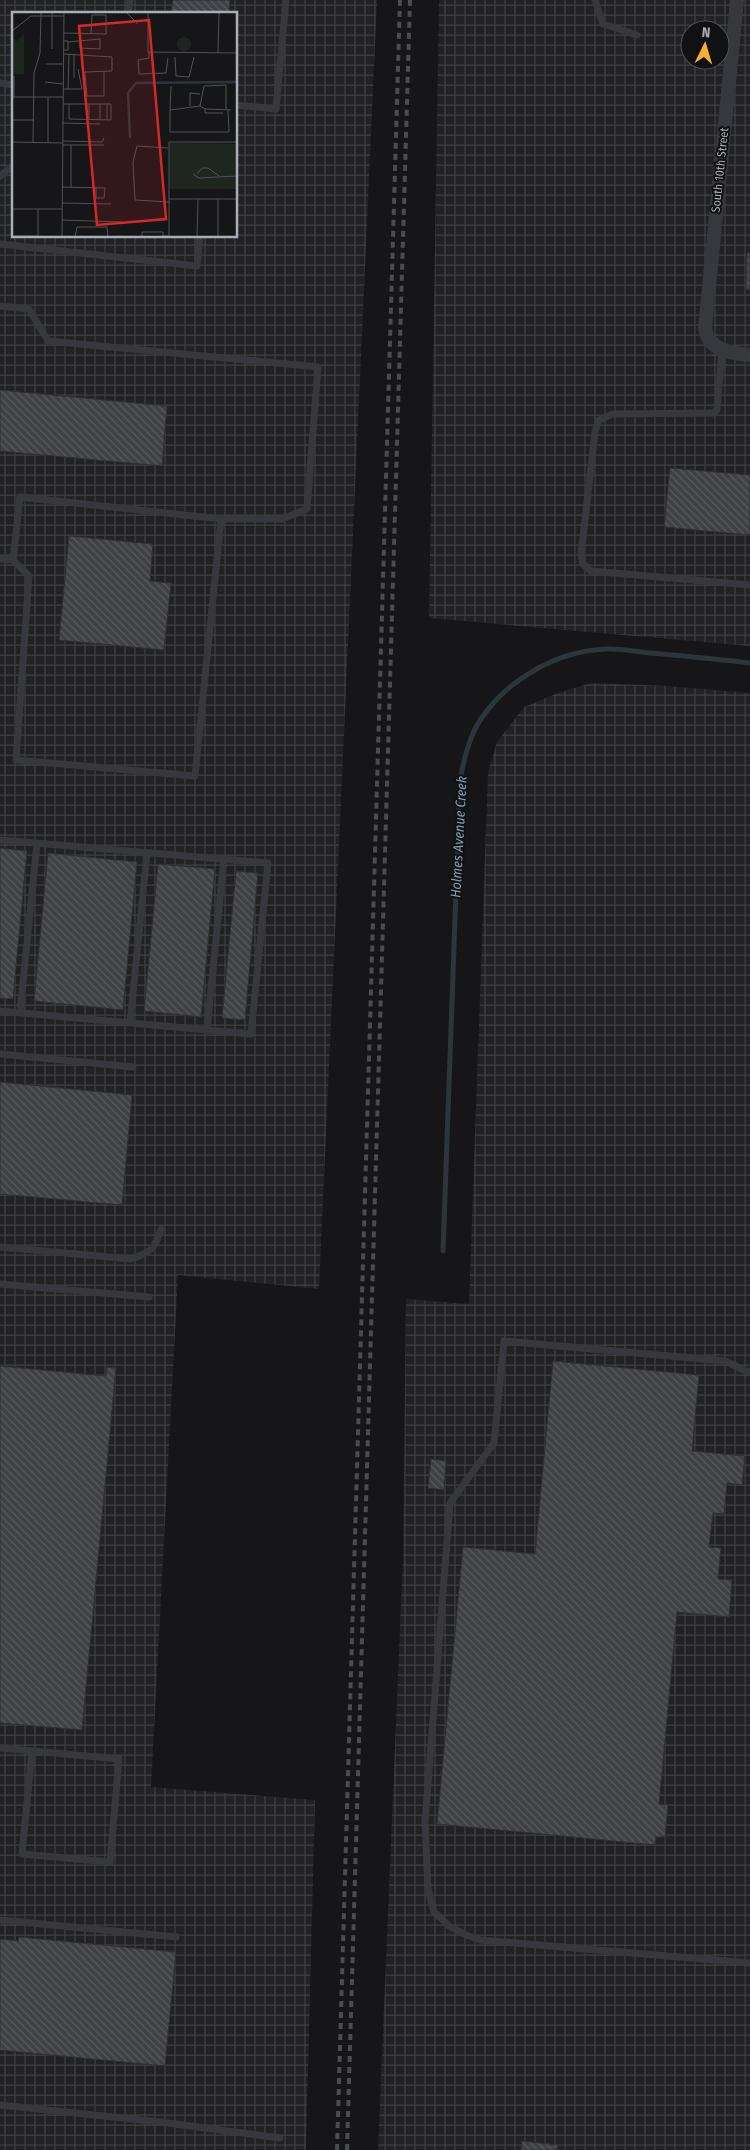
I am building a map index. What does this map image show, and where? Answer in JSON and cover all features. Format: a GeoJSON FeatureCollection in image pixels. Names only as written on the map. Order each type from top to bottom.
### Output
{"type":"FeatureCollection","features":[{"type":"Feature","properties":{"kind":"street","name":"South 10th Street"},"geometry":{"type":"LineString","coordinates":[[722,350],[717,348],[708,339],[705,318],[736,0]]}},
{"type":"Feature","properties":{"kind":"street"},"geometry":{"type":"LineString","coordinates":[[722,350],[750,355]]}},
{"type":"Feature","properties":{"kind":"lane"},"geometry":{"type":"LineString","coordinates":[[238,105],[276,109],[286,0]]}},
{"type":"Feature","properties":{"kind":"lane"},"geometry":{"type":"LineString","coordinates":[[595,0],[603,24],[637,35]]}},
{"type":"Feature","properties":{"kind":"lane"},"geometry":{"type":"LineString","coordinates":[[0,176],[12,167]]}},
{"type":"Feature","properties":{"kind":"lane"},"geometry":{"type":"LineString","coordinates":[[0,244],[197,266],[200,238]]}},
{"type":"Feature","properties":{"kind":"lane"},"geometry":{"type":"LineString","coordinates":[[0,306],[29,309],[48,341],[318,367],[307,509],[282,518],[221,519],[20,497],[13,560]]}},
{"type":"Feature","properties":{"kind":"lane"},"geometry":{"type":"LineString","coordinates":[[722,350],[717,410],[713,413],[613,414],[599,420],[595,432],[581,556],[583,564],[591,571],[750,586]]}},
{"type":"Feature","properties":{"kind":"lane"},"geometry":{"type":"LineString","coordinates":[[0,559],[13,560],[29,576],[16,760],[195,776],[221,519]]}},
{"type":"Feature","properties":{"kind":"lane"},"geometry":{"type":"LineString","coordinates":[[0,840],[268,863],[251,1034],[0,1011]]}},
{"type":"Feature","properties":{"kind":"lane"},"geometry":{"type":"LineString","coordinates":[[20,1012],[37,843]]}},
{"type":"Feature","properties":{"kind":"lane"},"geometry":{"type":"LineString","coordinates":[[130,1023],[147,853]]}},
{"type":"Feature","properties":{"kind":"lane"},"geometry":{"type":"LineString","coordinates":[[208,1030],[224,859]]}},
{"type":"Feature","properties":{"kind":"lane"},"geometry":{"type":"LineString","coordinates":[[0,1054],[133,1067]]}},
{"type":"Feature","properties":{"kind":"lane"},"geometry":{"type":"LineString","coordinates":[[0,1247],[131,1260],[147,1254],[157,1243],[161,1229]]}},
{"type":"Feature","properties":{"kind":"lane"},"geometry":{"type":"LineString","coordinates":[[0,1284],[150,1297]]}},
{"type":"Feature","properties":{"kind":"lane"},"geometry":{"type":"LineString","coordinates":[[750,1373],[725,1361],[504,1341],[494,1443],[450,1503],[425,1822],[428,1889],[434,1912],[449,1926],[466,1935],[480,1940],[750,1962]]}},
{"type":"Feature","properties":{"kind":"lane"},"geometry":{"type":"LineString","coordinates":[[0,1748],[120,1759],[110,1862],[22,1854],[32,1751]]}},
{"type":"Feature","properties":{"kind":"lane"},"geometry":{"type":"LineString","coordinates":[[0,1920],[176,1937]]}},
{"type":"Feature","properties":{"kind":"lane"},"geometry":{"type":"LineString","coordinates":[[0,2105],[160,2122],[280,2138]]}},
{"type":"Feature","properties":{"kind":"shaded area"},"geometry":{"type":"Polygon","coordinates":[[[0,0],[377,0],[319,1289],[178,1275],[151,1787],[315,1800],[306,2150],[0,2150],[0,0]]]}},
{"type":"Feature","properties":{"kind":"shaded area"},"geometry":{"type":"Polygon","coordinates":[[[439,0],[750,0],[750,646],[429,618],[439,0]]]}},
{"type":"Feature","properties":{"kind":"shaded area"},"geometry":{"type":"Polygon","coordinates":[[[591,683],[667,686],[750,693],[750,2150],[378,2150],[403,1557],[406,1299],[469,1304],[488,772],[497,742],[524,707],[558,693],[591,683]]]}},
{"type":"Feature","properties":{"kind":"building"},"geometry":{"type":"Polygon","coordinates":[[[173,0],[230,0],[229,12],[171,12],[173,0]]]}},
{"type":"Feature","properties":{"kind":"building"},"geometry":{"type":"Polygon","coordinates":[[[747,253],[750,253],[750,290],[746,289],[747,253]]]}},
{"type":"Feature","properties":{"kind":"building"},"geometry":{"type":"Polygon","coordinates":[[[0,390],[167,406],[162,466],[0,451],[0,390]]]}},
{"type":"Feature","properties":{"kind":"building"},"geometry":{"type":"Polygon","coordinates":[[[670,468],[750,475],[750,535],[664,527],[670,468]]]}},
{"type":"Feature","properties":{"kind":"building"},"geometry":{"type":"Polygon","coordinates":[[[69,536],[153,544],[150,581],[171,583],[164,650],[59,640],[69,536]]]}},
{"type":"Feature","properties":{"kind":"building"},"geometry":{"type":"Polygon","coordinates":[[[0,848],[27,851],[13,999],[0,998],[0,848]]]}},
{"type":"Feature","properties":{"kind":"building"},"geometry":{"type":"Polygon","coordinates":[[[48,853],[137,862],[123,1010],[34,1001],[48,853]]]}},
{"type":"Feature","properties":{"kind":"building"},"geometry":{"type":"Polygon","coordinates":[[[158,864],[215,869],[201,1017],[144,1011],[158,864]]]}},
{"type":"Feature","properties":{"kind":"building"},"geometry":{"type":"Polygon","coordinates":[[[236,871],[258,873],[245,1020],[222,1018],[236,871]]]}},
{"type":"Feature","properties":{"kind":"building"},"geometry":{"type":"Polygon","coordinates":[[[0,1082],[132,1095],[122,1205],[0,1194],[0,1082]]]}},
{"type":"Feature","properties":{"kind":"building"},"geometry":{"type":"Polygon","coordinates":[[[553,1361],[699,1375],[692,1451],[745,1456],[742,1485],[727,1483],[724,1514],[713,1513],[709,1547],[721,1548],[718,1579],[732,1580],[729,1617],[677,1612],[659,1804],[668,1805],[665,1837],[656,1837],[655,1845],[437,1824],[463,1547],[535,1554],[553,1361]]]}},
{"type":"Feature","properties":{"kind":"building"},"geometry":{"type":"Polygon","coordinates":[[[0,1366],[106,1376],[107,1367],[116,1368],[82,1730],[0,1723],[0,1366]]]}},
{"type":"Feature","properties":{"kind":"building"},"geometry":{"type":"Polygon","coordinates":[[[431,1459],[446,1461],[444,1490],[428,1488],[431,1459]]]}},
{"type":"Feature","properties":{"kind":"building"},"geometry":{"type":"Polygon","coordinates":[[[19,1937],[176,1952],[165,2066],[0,2050],[0,1939],[18,1941],[19,1937]]]}},
{"type":"Feature","properties":{"kind":"building"},"geometry":{"type":"Polygon","coordinates":[[[522,2141],[558,2145],[557,2150],[521,2150],[522,2141]]]}},
{"type":"Feature","properties":{"kind":"waterway","name":"Holmes Avenue Creek"},"geometry":{"type":"LineString","coordinates":[[443,1251],[460,780],[473,733],[481,719],[505,691],[535,670],[552,661],[570,655],[588,651],[617,649],[750,663]]}},
{"type":"Feature","properties":{"kind":"railway"},"geometry":{"type":"LineString","coordinates":[[337,2150],[400,0]]}},
{"type":"Feature","properties":{"kind":"railway"},"geometry":{"type":"LineString","coordinates":[[347,2150],[410,0]]}}]}
